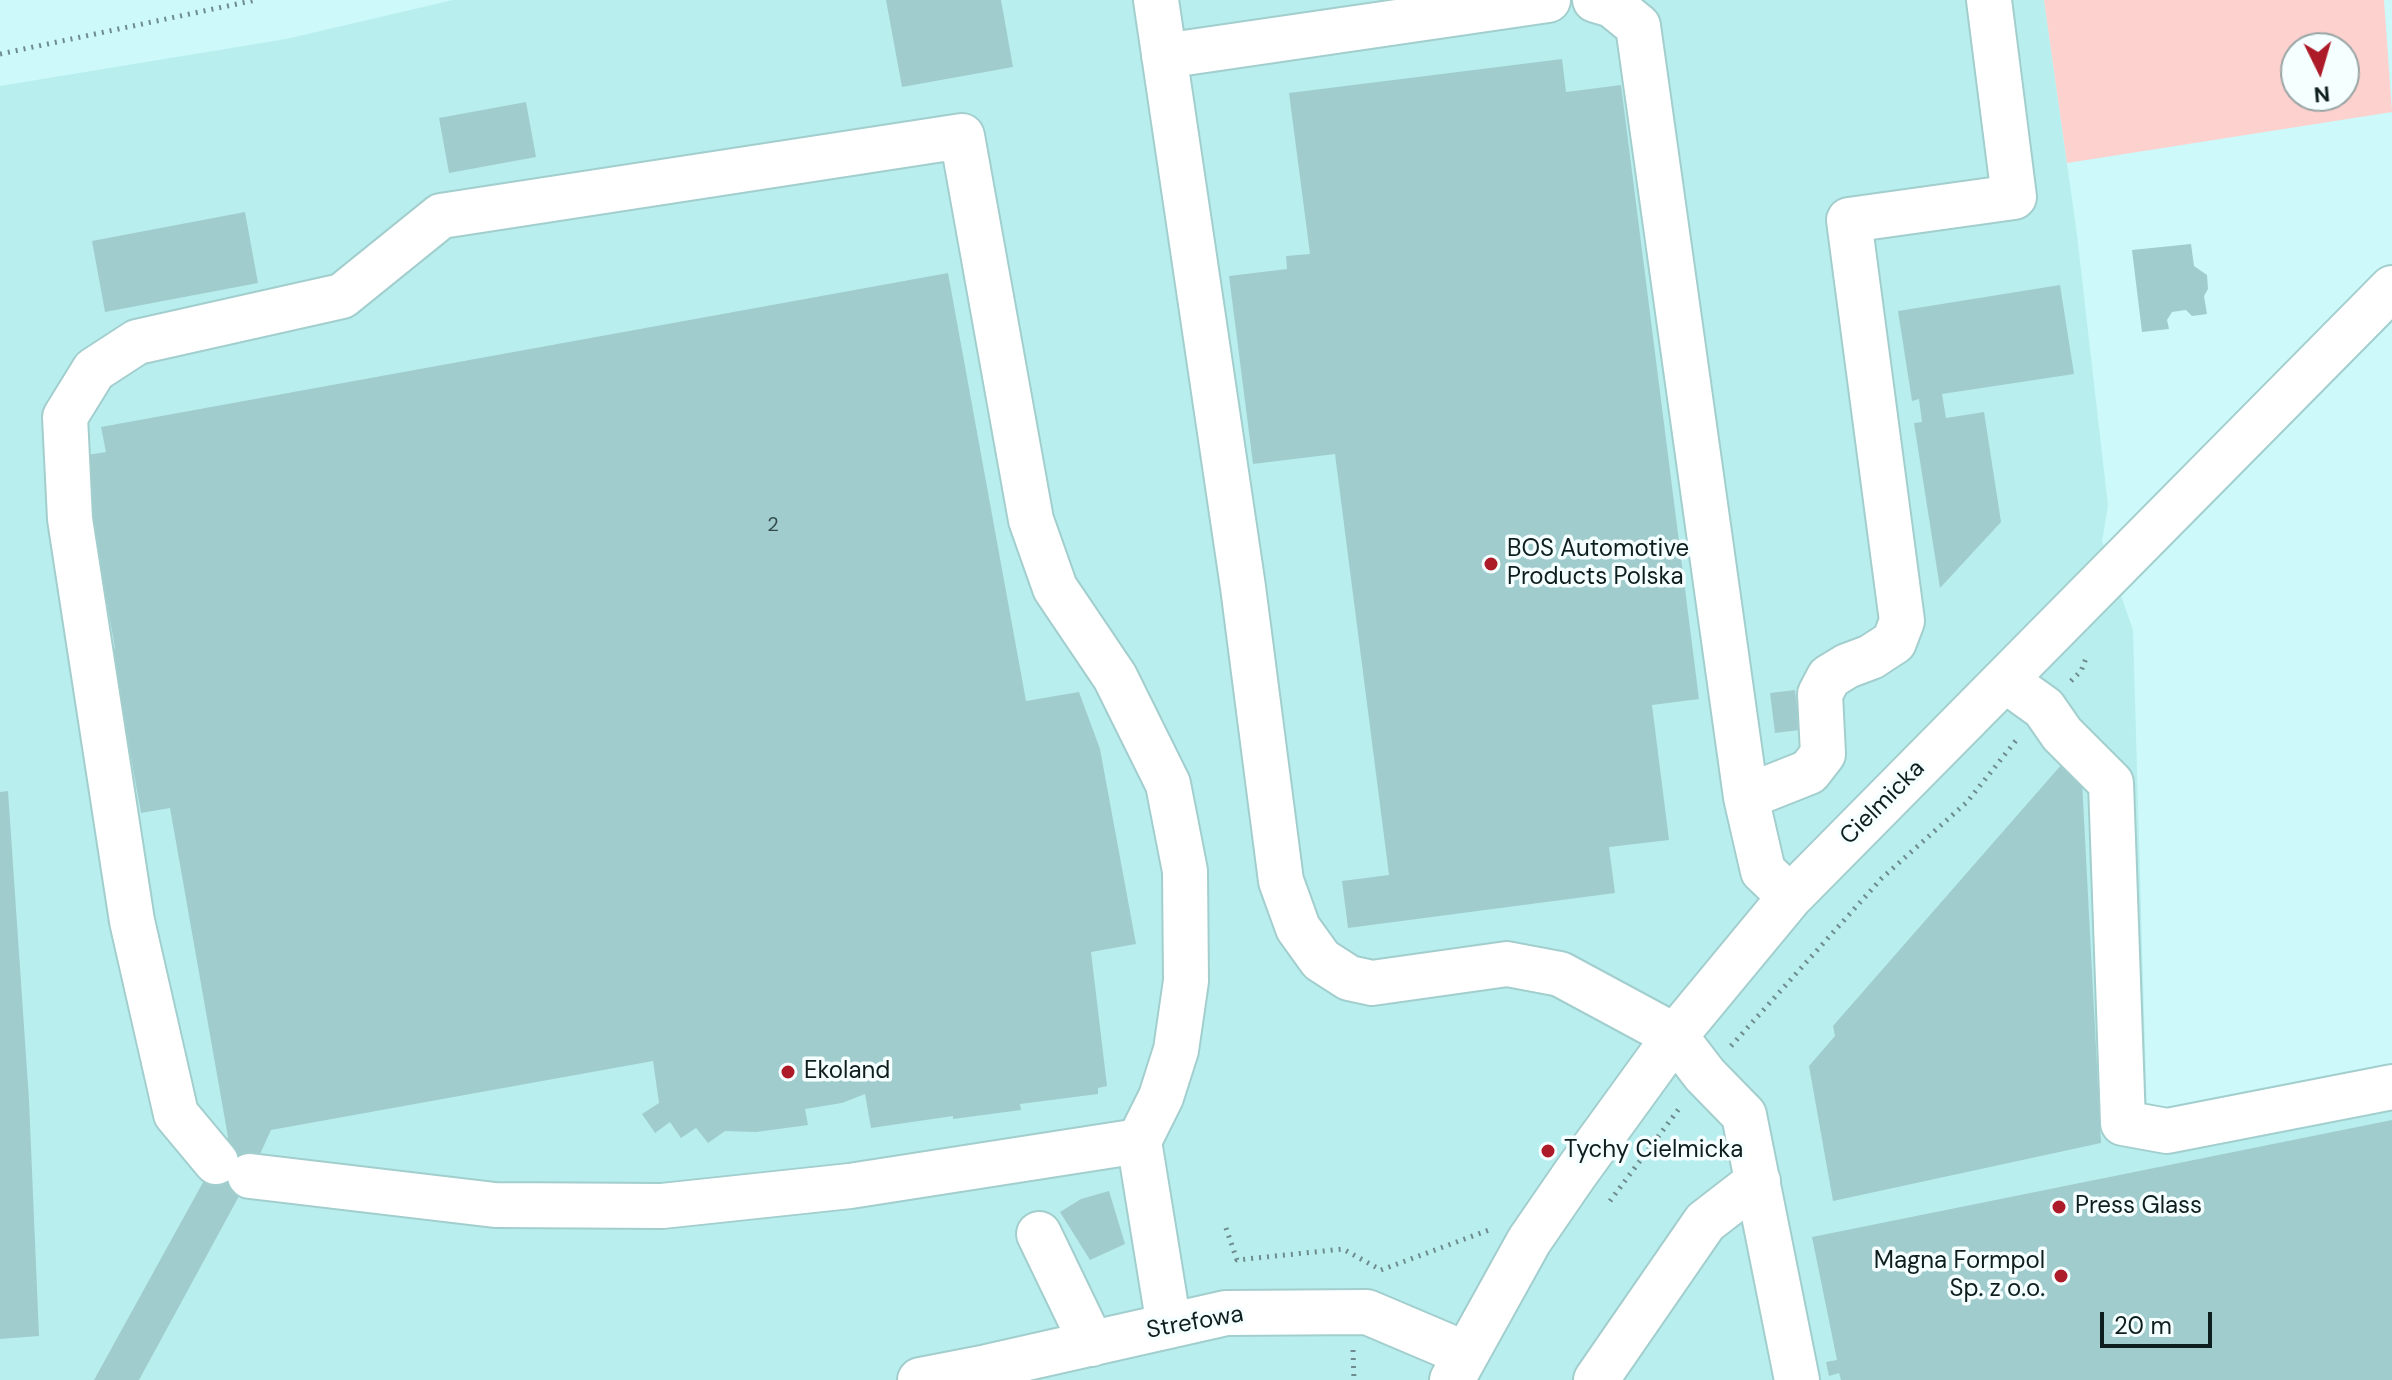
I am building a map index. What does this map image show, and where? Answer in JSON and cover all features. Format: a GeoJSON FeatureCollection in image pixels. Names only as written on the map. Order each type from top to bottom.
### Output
{"type":"FeatureCollection","features":[{"type":"Feature","properties":{"kind":"street"},"geometry":{"type":"LineString","coordinates":[[1156,0],[1240,571],[1281,881],[1298,928],[1321,960],[1349,978],[1372,983],[1507,964],[1560,974],[1675,1036],[1705,1075],[1744,1115],[1797,1380]]}},
{"type":"Feature","properties":{"kind":"street"},"geometry":{"type":"LineString","coordinates":[[1164,56],[1548,0]]}},
{"type":"Feature","properties":{"kind":"street"},"geometry":{"type":"LineString","coordinates":[[1595,0],[1612,5],[1638,26],[1746,797],[1763,871],[1790,897]]}},
{"type":"Feature","properties":{"kind":"street"},"geometry":{"type":"LineString","coordinates":[[1746,797],[1809,772],[1823,754],[1820,694],[1829,677],[1894,642],[1902,621],[1849,220],[2014,197],[1989,0]]}},
{"type":"Feature","properties":{"kind":"street"},"geometry":{"type":"LineString","coordinates":[[1139,1141],[850,1186],[662,1206],[495,1205],[233,1169],[176,1114],[132,921],[70,519],[65,417],[94,370],[137,342],[342,296],[441,216],[962,136],[1031,520],[1055,588],[1115,677],[1168,784],[1185,871],[1186,981],[1176,1050],[1161,1097],[1139,1141],[1169,1326]]}},
{"type":"Feature","properties":{"kind":"street","name":"Cielmicka"},"geometry":{"type":"LineString","coordinates":[[1459,1367],[1529,1241],[1675,1036],[1790,897],[2392,288]]}},
{"type":"Feature","properties":{"kind":"street"},"geometry":{"type":"LineString","coordinates":[[2005,680],[2044,708],[2062,734],[2111,783],[2123,1123],[2167,1131],[2392,1087]]}},
{"type":"Feature","properties":{"kind":"street"},"geometry":{"type":"LineString","coordinates":[[1596,1380],[1705,1222],[1758,1181]]}},
{"type":"Feature","properties":{"kind":"street"},"geometry":{"type":"LineString","coordinates":[[1039,1234],[1092,1344]]}},
{"type":"Feature","properties":{"kind":"street","name":"Strefowa"},"geometry":{"type":"LineString","coordinates":[[920,1380],[1226,1313],[1367,1312],[1459,1367]]}},
{"type":"Feature","properties":{"kind":"path"},"geometry":{"type":"LineString","coordinates":[[0,54],[256,0]]}},
{"type":"Feature","properties":{"kind":"path"},"geometry":{"type":"LineString","coordinates":[[1601,1213],[1705,1075],[1882,878],[1967,802],[2044,708],[2081,671],[2092,643]]}},
{"type":"Feature","properties":{"kind":"path"},"geometry":{"type":"LineString","coordinates":[[1226,1228],[1237,1260],[1343,1249],[1381,1270],[1490,1229]]}},
{"type":"Feature","properties":{"kind":"path"},"geometry":{"type":"LineString","coordinates":[[1352,1353],[1354,1380]]}},
{"type":"Feature","properties":{"kind":"shaded area"},"geometry":{"type":"Polygon","coordinates":[[[453,0],[2044,0],[2077,235],[2108,506],[2102,541],[2133,630],[2147,1115],[2392,1064],[2392,1380],[0,1380],[0,86],[286,39],[453,0]]]}},
{"type":"Feature","properties":{"kind":"shaded area"},"geometry":{"type":"Polygon","coordinates":[[[2044,0],[2384,0],[2392,112],[2067,163],[2044,0]]]}},
{"type":"Feature","properties":{"kind":"building"},"geometry":{"type":"Polygon","coordinates":[[[886,0],[1001,0],[1013,67],[902,87],[886,0]]]}},
{"type":"Feature","properties":{"kind":"building","name":"BOS Automotive Products Polska"},"geometry":{"type":"Polygon","coordinates":[[[1562,59],[1566,92],[1621,85],[1699,699],[1652,705],[1669,840],[1609,847],[1615,893],[1348,928],[1342,881],[1389,875],[1335,454],[1253,464],[1229,276],[1287,269],[1286,256],[1310,254],[1289,93],[1562,59]]]}},
{"type":"Feature","properties":{"kind":"building"},"geometry":{"type":"Polygon","coordinates":[[[526,102],[536,157],[449,173],[439,118],[526,102]]]}},
{"type":"Feature","properties":{"kind":"building"},"geometry":{"type":"Polygon","coordinates":[[[245,212],[258,283],[105,312],[92,241],[245,212]]]}},
{"type":"Feature","properties":{"kind":"building"},"geometry":{"type":"Polygon","coordinates":[[[2191,244],[2194,266],[2207,275],[2208,289],[2204,296],[2207,314],[2192,316],[2186,310],[2172,312],[2167,320],[2169,329],[2142,332],[2132,250],[2191,244]]]}},
{"type":"Feature","properties":{"kind":"building"},"geometry":{"type":"Polygon","coordinates":[[[948,273],[1026,701],[1079,692],[1100,749],[1136,944],[1091,952],[1107,1086],[1098,1088],[1098,1094],[1020,1104],[1021,1110],[871,1128],[865,1094],[842,1103],[805,1109],[808,1125],[756,1132],[725,1131],[708,1143],[696,1128],[681,1138],[670,1122],[655,1133],[642,1114],[659,1103],[653,1061],[271,1130],[250,1176],[139,1380],[94,1380],[228,1137],[170,808],[141,813],[111,646],[115,648],[81,456],[106,452],[101,427],[948,273]]]}},
{"type":"Feature","properties":{"kind":"building"},"geometry":{"type":"Polygon","coordinates":[[[2060,285],[2074,374],[1942,394],[1946,418],[1984,412],[2001,522],[1940,588],[1914,423],[1922,422],[1919,399],[1912,401],[1898,311],[2060,285]]]}},
{"type":"Feature","properties":{"kind":"building"},"geometry":{"type":"Polygon","coordinates":[[[1795,690],[1800,730],[1775,733],[1770,693],[1795,690]]]}},
{"type":"Feature","properties":{"kind":"building"},"geometry":{"type":"Polygon","coordinates":[[[2081,762],[2101,1143],[1833,1201],[1809,1066],[1835,1036],[1833,1026],[2062,764],[2081,762]]]}},
{"type":"Feature","properties":{"kind":"building"},"geometry":{"type":"Polygon","coordinates":[[[8,791],[29,1100],[39,1336],[0,1339],[0,792],[8,791]]]}},
{"type":"Feature","properties":{"kind":"building","name":"Magna Formpol Sp. z o.o."},"geometry":{"type":"Polygon","coordinates":[[[2392,1120],[2392,1380],[1841,1380],[1839,1373],[1829,1376],[1826,1362],[1837,1360],[1812,1237],[2392,1120]]]}},
{"type":"Feature","properties":{"kind":"building"},"geometry":{"type":"Polygon","coordinates":[[[1109,1191],[1125,1244],[1090,1260],[1060,1212],[1081,1199],[1109,1191]]]}},
{"type":"Feature","properties":{"kind":"place","name":"BOS Automotive Products Polska"},"geometry":{"type":"Point","coordinates":[1491,564]}},
{"type":"Feature","properties":{"kind":"place","name":"Ekoland"},"geometry":{"type":"Point","coordinates":[788,1072]}},
{"type":"Feature","properties":{"kind":"place","name":"Tychy Cielmicka"},"geometry":{"type":"Point","coordinates":[1548,1151]}},
{"type":"Feature","properties":{"kind":"place","name":"Press Glass"},"geometry":{"type":"Point","coordinates":[2059,1207]}},
{"type":"Feature","properties":{"kind":"place","name":"Magna Formpol Sp. z o.o."},"geometry":{"type":"Point","coordinates":[2061,1276]}}]}
